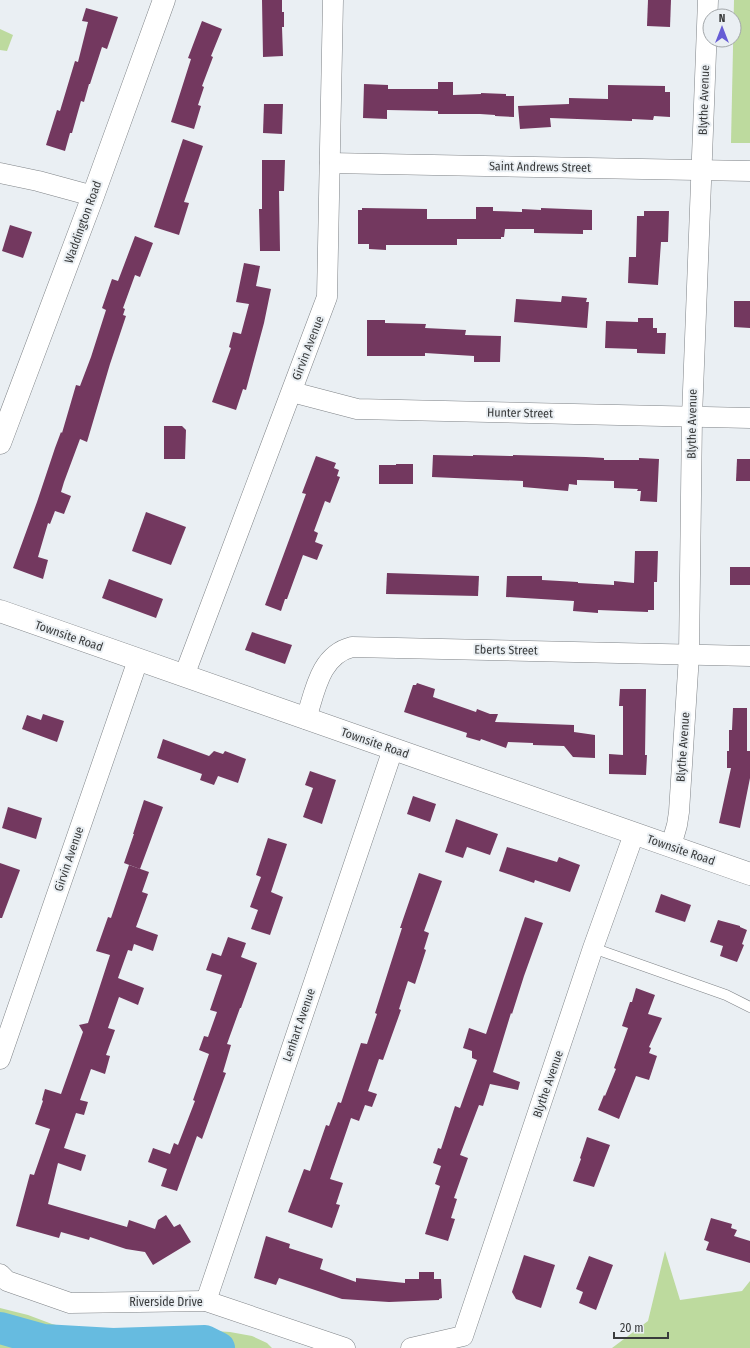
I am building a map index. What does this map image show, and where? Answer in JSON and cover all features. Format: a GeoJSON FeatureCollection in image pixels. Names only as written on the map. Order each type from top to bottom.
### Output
{"type":"FeatureCollection","features":[{"type":"Feature","properties":{"kind":"street","name":"Waddington Road"},"geometry":{"type":"LineString","coordinates":[[0,444],[93,196],[164,0]]}},
{"type":"Feature","properties":{"kind":"street","name":"Girvin Avenue"},"geometry":{"type":"LineString","coordinates":[[184,676],[327,297],[333,0]]}},
{"type":"Feature","properties":{"kind":"street","name":"Blythe Avenue"},"geometry":{"type":"LineString","coordinates":[[671,846],[679,812],[689,655],[692,417],[708,0]]}},
{"type":"Feature","properties":{"kind":"street","name":"Saint Andrews Street"},"geometry":{"type":"LineString","coordinates":[[330,164],[750,171]]}},
{"type":"Feature","properties":{"kind":"street"},"geometry":{"type":"LineString","coordinates":[[0,173],[38,181],[93,196]]}},
{"type":"Feature","properties":{"kind":"street","name":"Hunter Street"},"geometry":{"type":"LineString","coordinates":[[292,392],[357,410],[750,418]]}},
{"type":"Feature","properties":{"kind":"street","name":"Townsite Road"},"geometry":{"type":"LineString","coordinates":[[0,611],[750,874]]}},
{"type":"Feature","properties":{"kind":"street","name":"Eberts Street"},"geometry":{"type":"LineString","coordinates":[[306,719],[325,666],[337,653],[352,647],[750,656]]}},
{"type":"Feature","properties":{"kind":"street","name":"Girvin Avenue"},"geometry":{"type":"LineString","coordinates":[[0,1059],[138,660]]}},
{"type":"Feature","properties":{"kind":"street","name":"Lenhart Avenue"},"geometry":{"type":"LineString","coordinates":[[206,1301],[393,749]]}},
{"type":"Feature","properties":{"kind":"street","name":"Blythe Avenue"},"geometry":{"type":"LineString","coordinates":[[411,1348],[463,1336],[634,834]]}},
{"type":"Feature","properties":{"kind":"street","name":"Riverside Drive"},"geometry":{"type":"LineString","coordinates":[[3,1277],[70,1303],[206,1301],[345,1348]]}},
{"type":"Feature","properties":{"kind":"lane"},"geometry":{"type":"LineString","coordinates":[[594,948],[726,995],[750,1007]]}},
{"type":"Feature","properties":{"kind":"green space"},"geometry":{"type":"Polygon","coordinates":[[[734,0],[750,0],[750,143],[731,143],[733,48],[742,48],[742,8],[734,8],[734,0]]]}},
{"type":"Feature","properties":{"kind":"green space"},"geometry":{"type":"Polygon","coordinates":[[[0,29],[13,35],[7,51],[0,50],[0,29]]]}},
{"type":"Feature","properties":{"kind":"green space"},"geometry":{"type":"Polygon","coordinates":[[[665,1251],[680,1300],[742,1291],[750,1281],[750,1348],[612,1348],[648,1321],[665,1251]]]}},
{"type":"Feature","properties":{"kind":"green space"},"geometry":{"type":"Polygon","coordinates":[[[0,1308],[28,1315],[52,1324],[96,1335],[140,1337],[185,1329],[230,1332],[252,1336],[267,1343],[272,1348],[0,1348],[0,1308]]]}},
{"type":"Feature","properties":{"kind":"building"},"geometry":{"type":"Polygon","coordinates":[[[262,0],[282,0],[282,12],[284,12],[284,27],[282,27],[283,56],[263,57],[262,0]]]}},
{"type":"Feature","properties":{"kind":"building"},"geometry":{"type":"Polygon","coordinates":[[[648,0],[671,0],[670,27],[647,26],[648,0]]]}},
{"type":"Feature","properties":{"kind":"building"},"geometry":{"type":"Polygon","coordinates":[[[86,8],[118,17],[107,49],[102,47],[84,102],[81,101],[65,151],[46,145],[57,110],[60,111],[75,61],[78,62],[88,22],[82,21],[86,8]]]}},
{"type":"Feature","properties":{"kind":"building"},"geometry":{"type":"Polygon","coordinates":[[[202,21],[222,29],[211,56],[213,57],[202,86],[204,87],[198,105],[201,106],[194,129],[171,122],[191,59],[188,58],[202,21]]]}},
{"type":"Feature","properties":{"kind":"building"},"geometry":{"type":"Polygon","coordinates":[[[438,82],[453,82],[453,95],[481,93],[506,94],[506,96],[514,96],[514,117],[480,114],[438,114],[438,111],[387,110],[387,119],[363,118],[364,84],[388,85],[388,89],[438,89],[438,82]]]}},
{"type":"Feature","properties":{"kind":"building"},"geometry":{"type":"Polygon","coordinates":[[[608,85],[665,86],[665,92],[670,92],[670,117],[654,116],[653,120],[632,119],[632,121],[550,118],[551,127],[520,129],[518,106],[569,104],[569,98],[608,99],[608,85]]]}},
{"type":"Feature","properties":{"kind":"building"},"geometry":{"type":"Polygon","coordinates":[[[264,104],[283,104],[282,134],[263,133],[264,104]]]}},
{"type":"Feature","properties":{"kind":"building"},"geometry":{"type":"Polygon","coordinates":[[[183,139],[203,146],[184,202],[189,203],[179,235],[154,227],[183,139]]]}},
{"type":"Feature","properties":{"kind":"building"},"geometry":{"type":"Polygon","coordinates":[[[262,160],[285,160],[284,191],[279,191],[280,251],[260,251],[259,209],[262,209],[262,160]]]}},
{"type":"Feature","properties":{"kind":"building"},"geometry":{"type":"Polygon","coordinates":[[[476,207],[493,207],[493,211],[522,212],[522,209],[541,210],[541,208],[592,210],[592,230],[583,230],[583,234],[534,233],[534,229],[505,229],[504,237],[501,237],[501,239],[457,239],[457,245],[386,245],[386,250],[369,249],[369,244],[358,244],[358,210],[362,210],[362,208],[427,209],[427,219],[476,219],[476,207]]]}},
{"type":"Feature","properties":{"kind":"building"},"geometry":{"type":"Polygon","coordinates":[[[644,211],[669,211],[668,242],[661,242],[658,285],[628,283],[629,257],[636,257],[637,216],[644,216],[644,211]]]}},
{"type":"Feature","properties":{"kind":"building"},"geometry":{"type":"Polygon","coordinates":[[[10,225],[32,232],[23,258],[2,251],[10,225]]]}},
{"type":"Feature","properties":{"kind":"building"},"geometry":{"type":"Polygon","coordinates":[[[135,236],[153,243],[140,277],[135,275],[123,308],[125,309],[123,315],[126,316],[87,442],[80,439],[64,482],[61,492],[71,496],[64,514],[55,511],[50,524],[48,523],[38,557],[48,560],[43,579],[13,568],[55,448],[61,432],[62,433],[76,385],[80,386],[91,357],[106,310],[102,308],[112,279],[118,281],[135,236]]]}},
{"type":"Feature","properties":{"kind":"building"},"geometry":{"type":"Polygon","coordinates":[[[244,263],[260,266],[256,286],[271,289],[264,323],[246,390],[243,389],[236,410],[212,402],[231,348],[229,347],[233,332],[241,334],[249,304],[236,302],[244,263]]]}},
{"type":"Feature","properties":{"kind":"building"},"geometry":{"type":"Polygon","coordinates":[[[562,296],[587,298],[586,302],[589,302],[587,328],[514,322],[516,299],[561,302],[562,296]]]}},
{"type":"Feature","properties":{"kind":"building"},"geometry":{"type":"Polygon","coordinates":[[[734,301],[750,301],[750,328],[734,327],[734,301]]]}},
{"type":"Feature","properties":{"kind":"building"},"geometry":{"type":"Polygon","coordinates":[[[638,318],[653,318],[653,328],[657,328],[657,333],[666,333],[665,354],[637,353],[637,349],[605,348],[606,321],[638,322],[638,318]]]}},
{"type":"Feature","properties":{"kind":"building"},"geometry":{"type":"Polygon","coordinates":[[[367,320],[385,320],[385,323],[426,324],[425,328],[466,330],[465,335],[501,336],[500,362],[474,362],[474,356],[425,353],[425,356],[367,356],[367,320]]]}},
{"type":"Feature","properties":{"kind":"building"},"geometry":{"type":"Polygon","coordinates":[[[164,426],[182,426],[186,430],[185,459],[164,459],[164,426]]]}},
{"type":"Feature","properties":{"kind":"building"},"geometry":{"type":"Polygon","coordinates":[[[433,455],[586,457],[604,458],[604,460],[639,460],[639,458],[659,459],[657,502],[640,501],[641,491],[637,491],[638,489],[614,488],[614,481],[577,480],[577,485],[569,484],[568,491],[523,487],[523,481],[432,477],[433,455]]]}},
{"type":"Feature","properties":{"kind":"building"},"geometry":{"type":"Polygon","coordinates":[[[316,456],[336,463],[334,468],[339,470],[337,476],[340,477],[330,503],[325,501],[314,531],[318,533],[315,542],[323,545],[317,560],[303,555],[281,611],[265,605],[306,494],[302,493],[316,456]]]}},
{"type":"Feature","properties":{"kind":"building"},"geometry":{"type":"Polygon","coordinates":[[[737,459],[750,459],[750,481],[736,481],[737,459]]]}},
{"type":"Feature","properties":{"kind":"building"},"geometry":{"type":"Polygon","coordinates":[[[413,464],[413,484],[379,484],[379,465],[413,464]]]}},
{"type":"Feature","properties":{"kind":"building"},"geometry":{"type":"Polygon","coordinates":[[[146,512],[186,527],[171,565],[132,551],[146,512]]]}},
{"type":"Feature","properties":{"kind":"building"},"geometry":{"type":"Polygon","coordinates":[[[635,551],[658,551],[657,582],[654,582],[654,610],[648,610],[648,612],[598,610],[598,613],[573,611],[574,601],[506,597],[507,576],[542,576],[542,580],[614,585],[614,581],[634,583],[635,551]]]}},
{"type":"Feature","properties":{"kind":"building"},"geometry":{"type":"Polygon","coordinates":[[[730,567],[750,567],[750,585],[730,585],[730,567]]]}},
{"type":"Feature","properties":{"kind":"building"},"geometry":{"type":"Polygon","coordinates":[[[387,573],[479,576],[478,596],[386,594],[387,573]]]}},
{"type":"Feature","properties":{"kind":"building"},"geometry":{"type":"Polygon","coordinates":[[[109,579],[163,599],[156,618],[102,598],[109,579]]]}},
{"type":"Feature","properties":{"kind":"building"},"geometry":{"type":"Polygon","coordinates":[[[252,632],[292,645],[285,664],[245,650],[252,632]]]}},
{"type":"Feature","properties":{"kind":"building"},"geometry":{"type":"Polygon","coordinates":[[[417,683],[435,689],[433,697],[476,712],[477,709],[490,714],[498,714],[495,722],[574,725],[574,732],[595,735],[595,758],[573,757],[564,746],[533,745],[533,743],[508,742],[506,748],[481,739],[480,741],[466,737],[467,733],[404,712],[413,685],[416,685],[417,683]]]}},
{"type":"Feature","properties":{"kind":"building"},"geometry":{"type":"Polygon","coordinates":[[[620,689],[646,689],[646,775],[609,774],[609,754],[623,755],[623,706],[619,706],[620,689]]]}},
{"type":"Feature","properties":{"kind":"building"},"geometry":{"type":"Polygon","coordinates":[[[733,708],[747,708],[747,751],[750,751],[750,778],[740,828],[719,823],[731,768],[727,768],[727,751],[729,751],[729,730],[732,730],[733,708]]]}},
{"type":"Feature","properties":{"kind":"building"},"geometry":{"type":"Polygon","coordinates":[[[43,714],[64,721],[57,742],[22,729],[27,715],[41,720],[43,714]]]}},
{"type":"Feature","properties":{"kind":"building"},"geometry":{"type":"Polygon","coordinates":[[[163,739],[209,756],[214,751],[223,754],[225,751],[246,759],[238,783],[218,776],[214,785],[200,780],[202,774],[157,758],[163,739]]]}},
{"type":"Feature","properties":{"kind":"building"},"geometry":{"type":"Polygon","coordinates":[[[310,771],[336,780],[322,824],[303,817],[313,788],[305,785],[310,771]]]}},
{"type":"Feature","properties":{"kind":"building"},"geometry":{"type":"Polygon","coordinates":[[[413,796],[436,804],[430,822],[407,814],[413,796]]]}},
{"type":"Feature","properties":{"kind":"building"},"geometry":{"type":"Polygon","coordinates":[[[144,800],[163,807],[140,869],[124,863],[144,800]]]}},
{"type":"Feature","properties":{"kind":"building"},"geometry":{"type":"Polygon","coordinates":[[[8,807],[42,818],[36,839],[2,828],[8,807]]]}},
{"type":"Feature","properties":{"kind":"building"},"geometry":{"type":"Polygon","coordinates":[[[456,819],[498,834],[490,855],[467,847],[463,858],[445,852],[456,819]]]}},
{"type":"Feature","properties":{"kind":"building"},"geometry":{"type":"Polygon","coordinates":[[[268,838],[287,844],[271,892],[283,897],[270,935],[251,929],[258,910],[250,907],[261,877],[256,875],[268,838]]]}},
{"type":"Feature","properties":{"kind":"building"},"geometry":{"type":"Polygon","coordinates":[[[507,847],[557,862],[559,857],[580,865],[570,892],[535,880],[534,883],[499,871],[507,847]]]}},
{"type":"Feature","properties":{"kind":"building"},"geometry":{"type":"Polygon","coordinates":[[[0,863],[20,870],[2,918],[0,918],[0,863]]]}},
{"type":"Feature","properties":{"kind":"building"},"geometry":{"type":"Polygon","coordinates":[[[129,865],[149,872],[142,892],[148,894],[136,927],[158,935],[153,951],[134,944],[132,951],[128,950],[118,978],[144,988],[138,1005],[119,997],[108,1028],[115,1030],[106,1055],[110,1056],[105,1074],[91,1069],[80,1100],[88,1102],[84,1115],[76,1113],[64,1148],[86,1155],[81,1171],[58,1163],[48,1204],[127,1227],[129,1220],[155,1229],[158,1220],[166,1215],[174,1227],[180,1224],[191,1242],[153,1265],[145,1252],[126,1249],[90,1237],[89,1240],[61,1232],[59,1238],[16,1226],[30,1174],[34,1175],[50,1129],[35,1124],[43,1101],[45,1089],[61,1094],[83,1032],[79,1025],[88,1023],[110,955],[96,951],[108,917],[111,918],[129,865]]]}},
{"type":"Feature","properties":{"kind":"building"},"geometry":{"type":"Polygon","coordinates":[[[419,873],[442,881],[424,931],[429,933],[424,949],[426,950],[415,984],[408,981],[399,1009],[401,1010],[383,1060],[379,1059],[368,1091],[377,1094],[372,1107],[365,1105],[359,1121],[351,1118],[330,1179],[343,1183],[336,1204],[340,1205],[332,1228],[288,1212],[304,1169],[310,1171],[326,1125],[329,1126],[338,1102],[341,1103],[361,1043],[367,1044],[377,1014],[375,1013],[402,928],[400,928],[419,873]]]}},
{"type":"Feature","properties":{"kind":"building"},"geometry":{"type":"Polygon","coordinates":[[[661,894],[691,905],[685,922],[655,912],[661,894]]]}},
{"type":"Feature","properties":{"kind":"building"},"geometry":{"type":"Polygon","coordinates":[[[525,917],[543,923],[512,1014],[511,1013],[493,1072],[520,1082],[518,1090],[490,1084],[483,1106],[479,1105],[460,1155],[468,1158],[454,1198],[457,1199],[451,1218],[455,1219],[448,1241],[425,1234],[440,1186],[435,1184],[441,1166],[433,1163],[438,1148],[441,1149],[455,1106],[460,1108],[477,1060],[472,1058],[472,1051],[463,1048],[469,1028],[486,1034],[525,917]]]}},
{"type":"Feature","properties":{"kind":"building"},"geometry":{"type":"Polygon","coordinates":[[[718,920],[740,926],[747,930],[742,944],[744,945],[737,962],[720,956],[723,946],[710,942],[718,920]]]}},
{"type":"Feature","properties":{"kind":"building"},"geometry":{"type":"Polygon","coordinates":[[[228,937],[246,943],[241,957],[257,963],[227,1044],[231,1045],[223,1072],[226,1073],[202,1139],[197,1136],[177,1191],[161,1186],[167,1169],[148,1162],[153,1148],[170,1154],[174,1143],[178,1145],[195,1101],[193,1100],[209,1054],[199,1050],[204,1036],[208,1037],[217,1012],[210,1010],[222,975],[206,970],[212,953],[221,956],[228,937]]]}},
{"type":"Feature","properties":{"kind":"building"},"geometry":{"type":"Polygon","coordinates":[[[636,988],[655,995],[648,1014],[662,1018],[649,1047],[651,1048],[649,1053],[657,1056],[649,1080],[636,1076],[619,1119],[598,1110],[616,1069],[614,1068],[628,1028],[622,1026],[636,988]]]}},
{"type":"Feature","properties":{"kind":"building"},"geometry":{"type":"Polygon","coordinates":[[[587,1137],[610,1145],[594,1187],[573,1181],[587,1137]]]}},
{"type":"Feature","properties":{"kind":"building"},"geometry":{"type":"Polygon","coordinates":[[[711,1218],[732,1224],[731,1228],[737,1230],[734,1236],[750,1241],[750,1263],[706,1250],[709,1242],[704,1240],[711,1218]]]}},
{"type":"Feature","properties":{"kind":"building"},"geometry":{"type":"Polygon","coordinates":[[[266,1236],[290,1244],[289,1248],[323,1259],[320,1269],[356,1282],[356,1278],[405,1283],[405,1279],[419,1279],[419,1272],[434,1272],[434,1279],[441,1279],[442,1298],[439,1300],[389,1302],[342,1299],[279,1278],[276,1285],[254,1278],[266,1236]]]}},
{"type":"Feature","properties":{"kind":"building"},"geometry":{"type":"Polygon","coordinates":[[[524,1255],[555,1265],[541,1308],[516,1299],[512,1292],[524,1255]]]}},
{"type":"Feature","properties":{"kind":"building"},"geometry":{"type":"Polygon","coordinates":[[[589,1256],[613,1265],[596,1310],[579,1303],[583,1292],[576,1289],[589,1256]]]}},
{"type":"Feature","properties":{"kind":"waterway"},"geometry":{"type":"LineString","coordinates":[[0,1328],[43,1340],[113,1344],[205,1341],[219,1348]]}}]}
